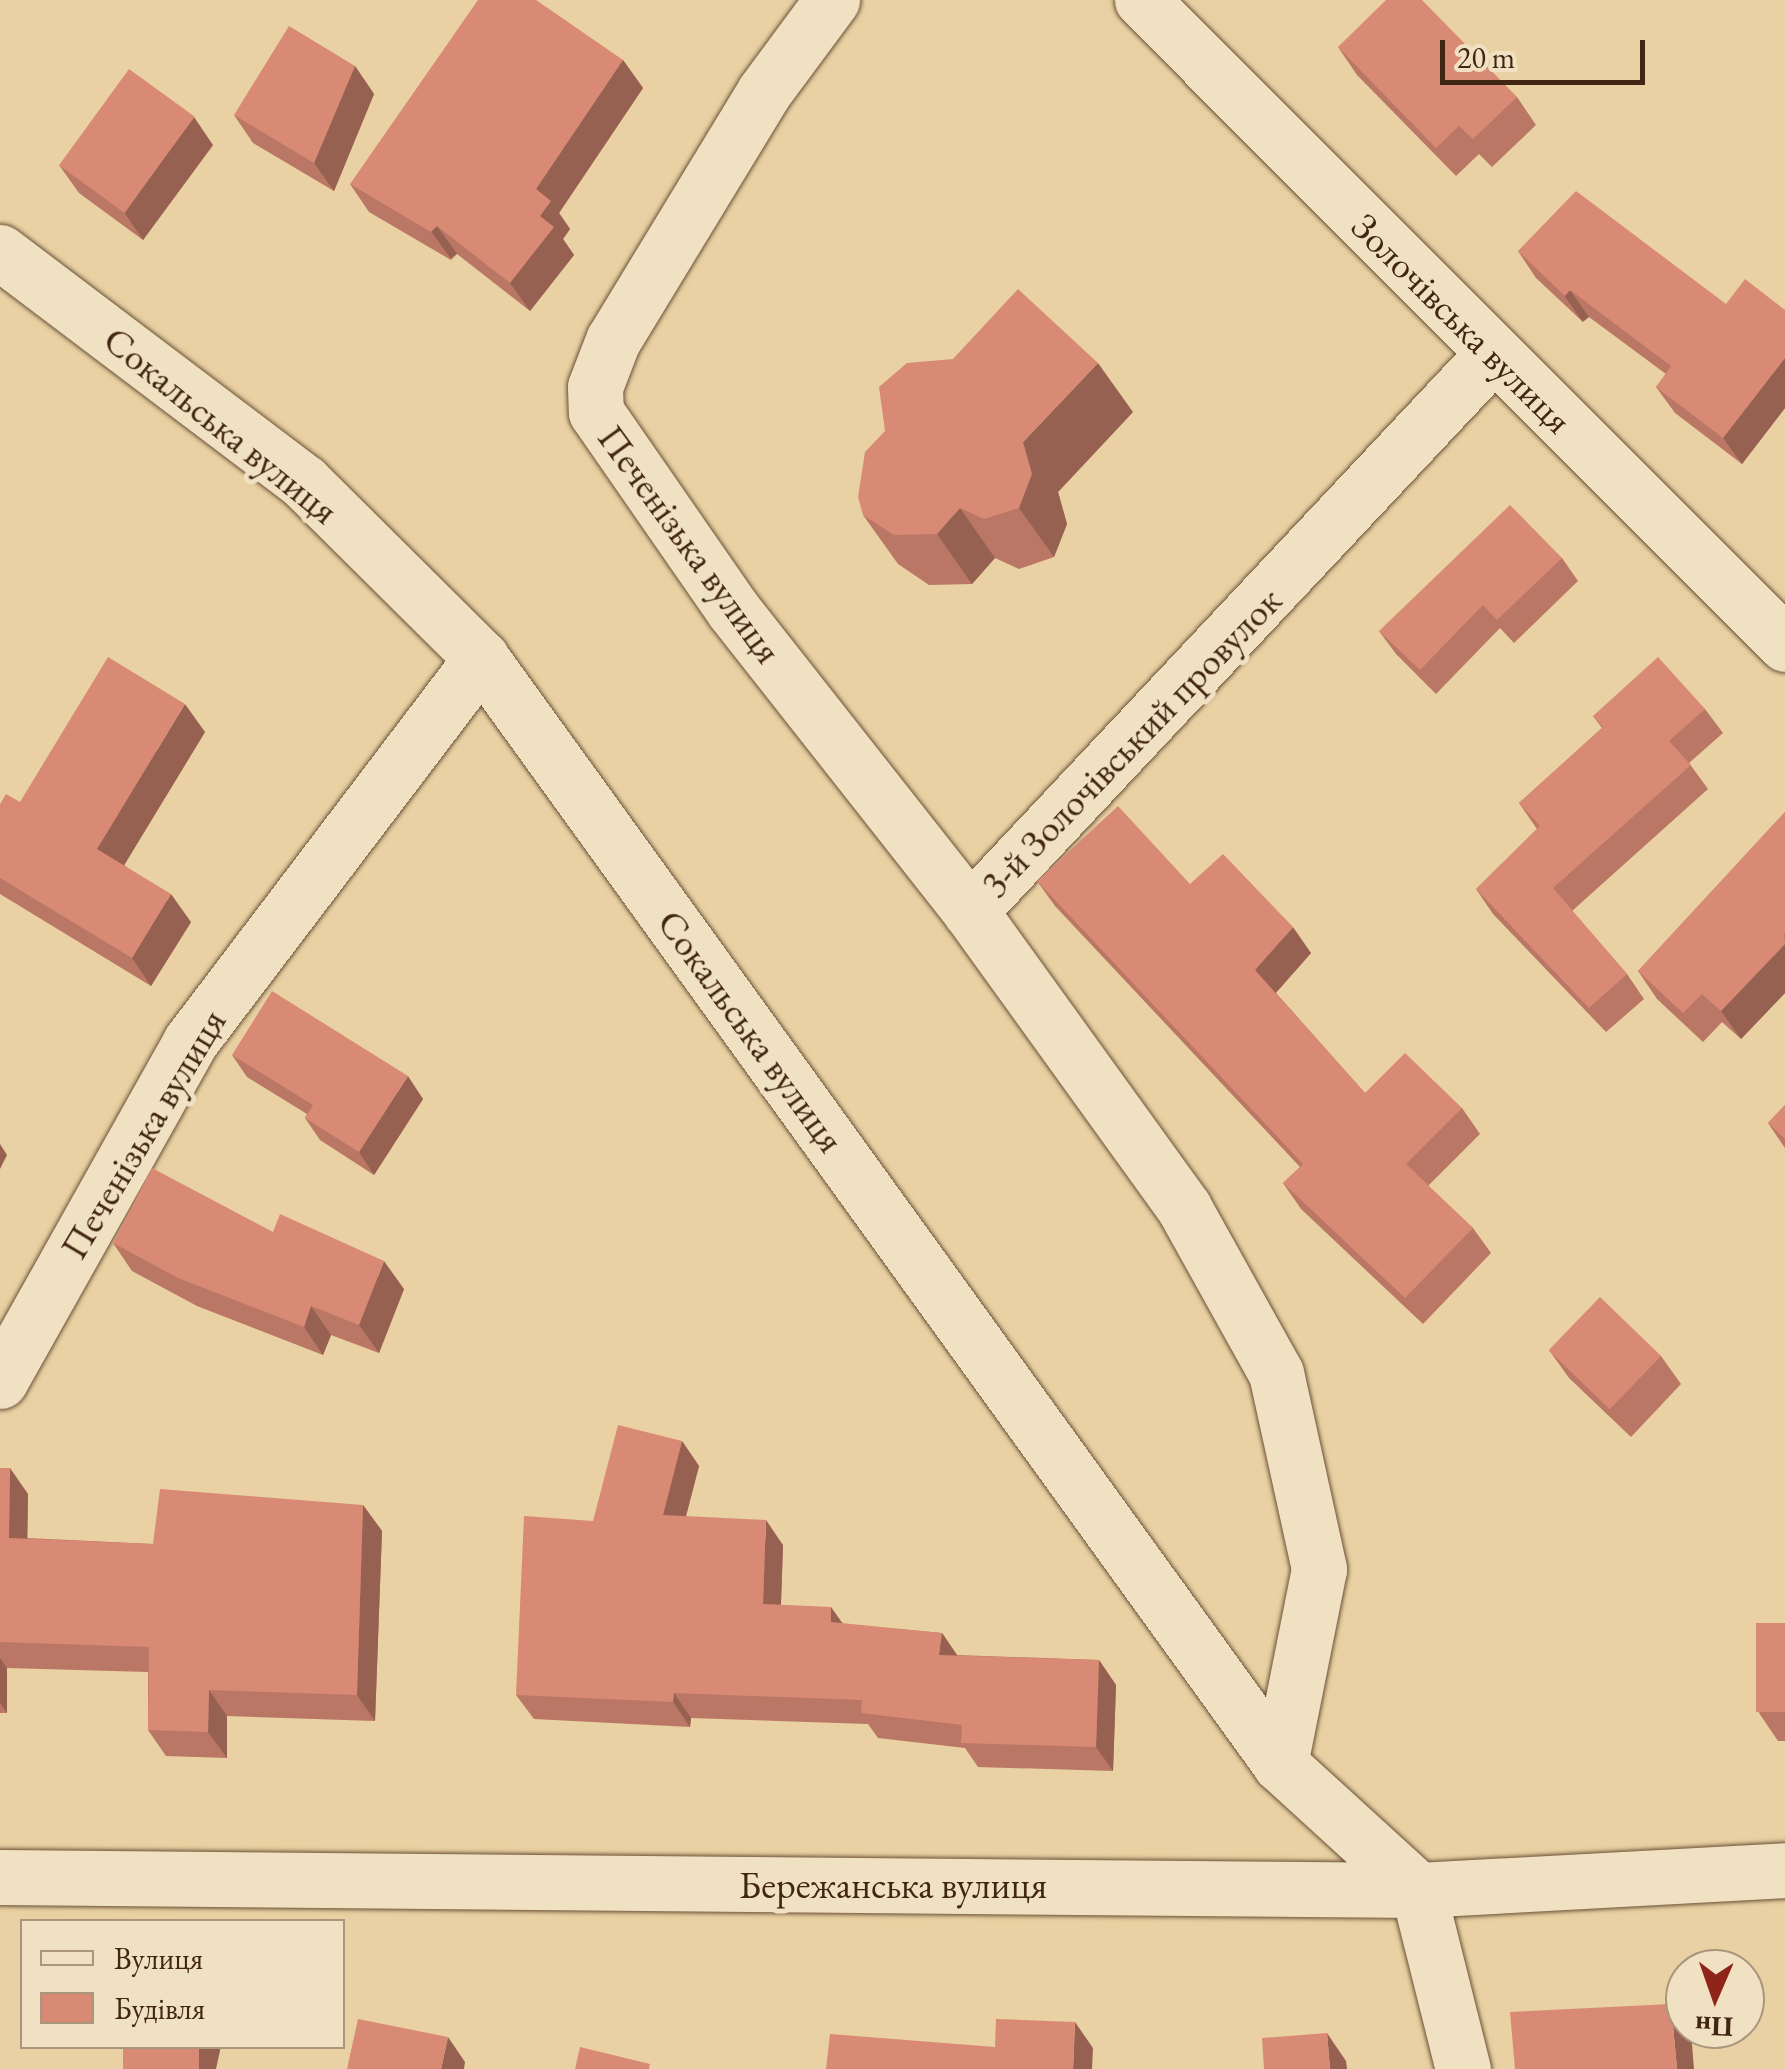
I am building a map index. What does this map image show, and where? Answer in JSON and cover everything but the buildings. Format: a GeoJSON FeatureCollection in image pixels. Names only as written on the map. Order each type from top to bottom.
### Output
{"type":"FeatureCollection","features":[{"type":"Feature","properties":{"kind":"street","name":"Печенізька вулиця"},"geometry":{"type":"LineString","coordinates":[[832,0],[764,92],[613,340],[595,387],[596,412],[734,611],[970,911]]}},
{"type":"Feature","properties":{"kind":"street","name":"Золочівська вулиця"},"geometry":{"type":"LineString","coordinates":[[1142,0],[1785,644]]}},
{"type":"Feature","properties":{"kind":"street","name":"Сокальська вулиця"},"geometry":{"type":"LineString","coordinates":[[0,252],[304,482],[481,658],[1280,1764],[1418,1890]]}},
{"type":"Feature","properties":{"kind":"street","name":"3-й Золочівський провулок"},"geometry":{"type":"LineString","coordinates":[[1280,1764],[1319,1569],[1276,1373],[1184,1208],[970,911],[1492,354]]}},
{"type":"Feature","properties":{"kind":"street","name":"Печенізька вулиця"},"geometry":{"type":"LineString","coordinates":[[0,1381],[190,1042],[481,658]]}},
{"type":"Feature","properties":{"kind":"street","name":"Бережанська вулиця"},"geometry":{"type":"LineString","coordinates":[[0,1877],[1418,1890],[1785,1870]]}},
{"type":"Feature","properties":{"kind":"street"},"geometry":{"type":"LineString","coordinates":[[1418,1890],[1463,2069]]}}]}
